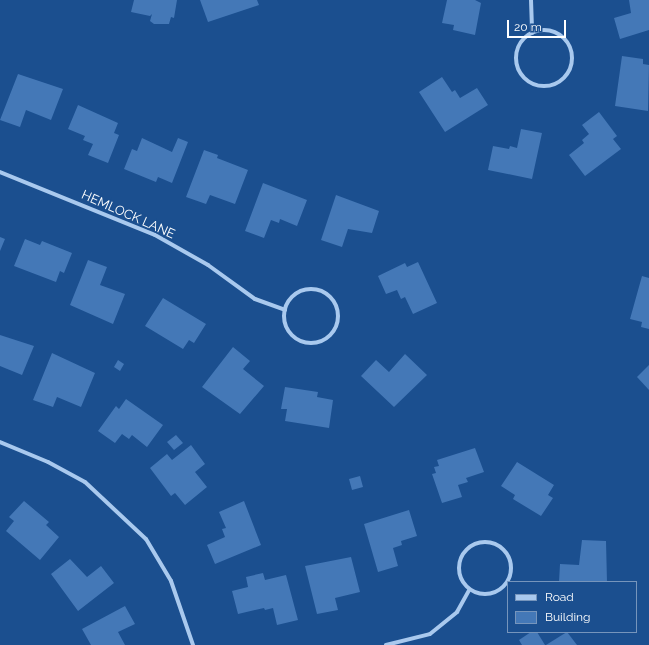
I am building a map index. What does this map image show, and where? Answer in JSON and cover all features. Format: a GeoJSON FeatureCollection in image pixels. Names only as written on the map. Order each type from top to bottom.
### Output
{"type":"FeatureCollection","features":[{"type":"Feature","properties":{"kind":"street"},"geometry":{"type":"LineString","coordinates":[[532,0],[532,33]]}},
{"type":"Feature","properties":{"kind":"street"},"geometry":{"type":"LineString","coordinates":[[546,30],[555,32],[568,43],[572,62],[569,70],[556,83],[547,85],[530,81],[518,67],[517,49],[522,41],[532,33],[546,30]]}},
{"type":"Feature","properties":{"kind":"street","name":"HEMLOCK LANE"},"geometry":{"type":"LineString","coordinates":[[0,172],[155,235],[208,265],[255,300],[285,310]]}},
{"type":"Feature","properties":{"kind":"street"},"geometry":{"type":"LineString","coordinates":[[313,289],[322,290],[335,302],[339,319],[336,328],[324,340],[306,343],[290,334],[286,325],[285,310],[289,299],[296,293],[313,289]]}},
{"type":"Feature","properties":{"kind":"street"},"geometry":{"type":"LineString","coordinates":[[0,442],[48,462],[85,482],[146,539],[171,582],[194,645]]}},
{"type":"Feature","properties":{"kind":"street"},"geometry":{"type":"LineString","coordinates":[[507,583],[502,589],[486,595],[469,590],[460,576],[460,559],[465,551],[472,545],[484,542],[497,545],[504,550],[512,566],[508,581]]}},
{"type":"Feature","properties":{"kind":"street"},"geometry":{"type":"LineString","coordinates":[[386,645],[430,634],[456,612],[469,590]]}},
{"type":"Feature","properties":{"kind":"building"},"geometry":{"type":"Polygon","coordinates":[[[134,0],[177,0],[174,18],[171,17],[169,24],[154,24],[150,21],[152,14],[150,16],[131,12],[134,0]]]}},
{"type":"Feature","properties":{"kind":"building"},"geometry":{"type":"Polygon","coordinates":[[[200,0],[257,0],[259,5],[208,22],[200,0]]]}},
{"type":"Feature","properties":{"kind":"building"},"geometry":{"type":"Polygon","coordinates":[[[447,0],[475,0],[481,3],[475,35],[453,30],[454,25],[442,23],[447,0]]]}},
{"type":"Feature","properties":{"kind":"building"},"geometry":{"type":"Polygon","coordinates":[[[629,0],[649,0],[649,30],[620,39],[614,18],[631,13],[629,0]]]}},
{"type":"Feature","properties":{"kind":"building"},"geometry":{"type":"Polygon","coordinates":[[[622,56],[643,59],[643,64],[649,65],[648,111],[615,106],[622,56]]]}},
{"type":"Feature","properties":{"kind":"building"},"geometry":{"type":"Polygon","coordinates":[[[18,74],[63,89],[51,120],[26,110],[20,127],[0,120],[18,74]]]}},
{"type":"Feature","properties":{"kind":"building"},"geometry":{"type":"Polygon","coordinates":[[[442,77],[452,92],[455,90],[460,98],[477,88],[488,105],[445,132],[419,92],[442,77]]]}},
{"type":"Feature","properties":{"kind":"building"},"geometry":{"type":"Polygon","coordinates":[[[78,105],[118,123],[114,133],[119,135],[108,163],[88,155],[93,144],[83,140],[85,136],[68,129],[78,105]]]}},
{"type":"Feature","properties":{"kind":"building"},"geometry":{"type":"Polygon","coordinates":[[[599,112],[617,136],[613,139],[621,149],[585,176],[569,155],[584,143],[582,140],[589,134],[582,125],[599,112]]]}},
{"type":"Feature","properties":{"kind":"building"},"geometry":{"type":"Polygon","coordinates":[[[521,129],[542,133],[532,179],[488,170],[493,146],[509,149],[510,146],[517,148],[521,129]]]}},
{"type":"Feature","properties":{"kind":"building"},"geometry":{"type":"Polygon","coordinates":[[[142,138],[172,152],[178,138],[188,142],[172,183],[158,177],[156,182],[124,169],[132,149],[137,151],[142,138]]]}},
{"type":"Feature","properties":{"kind":"building"},"geometry":{"type":"Polygon","coordinates":[[[204,150],[218,155],[217,158],[248,170],[235,204],[210,195],[206,204],[186,197],[204,150]]]}},
{"type":"Feature","properties":{"kind":"building"},"geometry":{"type":"Polygon","coordinates":[[[263,183],[307,200],[297,226],[280,219],[279,223],[271,220],[264,238],[245,231],[263,183]]]}},
{"type":"Feature","properties":{"kind":"building"},"geometry":{"type":"Polygon","coordinates":[[[336,195],[379,211],[372,233],[348,229],[342,247],[321,240],[336,195]]]}},
{"type":"Feature","properties":{"kind":"building"},"geometry":{"type":"Polygon","coordinates":[[[0,237],[5,239],[0,251],[0,237]]]}},
{"type":"Feature","properties":{"kind":"building"},"geometry":{"type":"Polygon","coordinates":[[[25,239],[40,245],[42,241],[72,253],[64,273],[60,271],[56,282],[14,266],[25,239]]]}},
{"type":"Feature","properties":{"kind":"building"},"geometry":{"type":"Polygon","coordinates":[[[88,260],[107,267],[100,285],[125,294],[113,324],[70,305],[88,260]]]}},
{"type":"Feature","properties":{"kind":"building"},"geometry":{"type":"Polygon","coordinates":[[[418,262],[437,303],[413,314],[405,297],[401,299],[397,290],[386,294],[378,276],[405,263],[407,267],[418,262]]]}},
{"type":"Feature","properties":{"kind":"building"},"geometry":{"type":"Polygon","coordinates":[[[642,276],[649,278],[649,329],[641,327],[642,322],[630,319],[642,276]]]}},
{"type":"Feature","properties":{"kind":"building"},"geometry":{"type":"Polygon","coordinates":[[[163,298],[206,324],[194,343],[189,340],[183,349],[145,326],[163,298]]]}},
{"type":"Feature","properties":{"kind":"building"},"geometry":{"type":"Polygon","coordinates":[[[0,335],[34,346],[22,375],[0,366],[0,335]]]}},
{"type":"Feature","properties":{"kind":"building"},"geometry":{"type":"Polygon","coordinates":[[[233,347],[250,361],[243,369],[264,386],[240,414],[202,387],[233,347]]]}},
{"type":"Feature","properties":{"kind":"building"},"geometry":{"type":"Polygon","coordinates":[[[52,353],[95,373],[81,407],[57,397],[53,407],[33,400],[52,353]]]}},
{"type":"Feature","properties":{"kind":"building"},"geometry":{"type":"Polygon","coordinates":[[[405,354],[427,375],[394,407],[361,376],[376,360],[389,372],[405,354]]]}},
{"type":"Feature","properties":{"kind":"building"},"geometry":{"type":"Polygon","coordinates":[[[118,360],[124,364],[120,371],[114,367],[118,360]]]}},
{"type":"Feature","properties":{"kind":"building"},"geometry":{"type":"Polygon","coordinates":[[[649,365],[649,390],[637,377],[649,365]]]}},
{"type":"Feature","properties":{"kind":"building"},"geometry":{"type":"Polygon","coordinates":[[[285,387],[318,392],[317,397],[333,400],[329,428],[285,421],[287,409],[281,409],[285,387]]]}},
{"type":"Feature","properties":{"kind":"building"},"geometry":{"type":"Polygon","coordinates":[[[126,399],[163,425],[147,447],[132,435],[129,439],[122,434],[115,443],[98,431],[116,406],[119,409],[126,399]]]}},
{"type":"Feature","properties":{"kind":"building"},"geometry":{"type":"Polygon","coordinates":[[[176,435],[183,443],[174,450],[167,442],[176,435]]]}},
{"type":"Feature","properties":{"kind":"building"},"geometry":{"type":"Polygon","coordinates":[[[191,445],[205,464],[195,472],[207,487],[185,505],[175,493],[171,496],[150,468],[167,454],[172,460],[191,445]]]}},
{"type":"Feature","properties":{"kind":"building"},"geometry":{"type":"Polygon","coordinates":[[[475,448],[484,472],[466,478],[468,482],[458,485],[462,497],[442,503],[432,474],[436,473],[434,467],[439,466],[437,460],[475,448]]]}},
{"type":"Feature","properties":{"kind":"building"},"geometry":{"type":"Polygon","coordinates":[[[517,462],[554,485],[548,495],[553,498],[541,516],[513,499],[515,495],[501,486],[517,462]]]}},
{"type":"Feature","properties":{"kind":"building"},"geometry":{"type":"Polygon","coordinates":[[[360,476],[363,487],[352,490],[349,479],[360,476]]]}},
{"type":"Feature","properties":{"kind":"building"},"geometry":{"type":"Polygon","coordinates":[[[24,501],[49,522],[46,525],[59,537],[40,560],[6,531],[14,521],[9,517],[24,501]]]}},
{"type":"Feature","properties":{"kind":"building"},"geometry":{"type":"Polygon","coordinates":[[[244,501],[261,545],[215,564],[207,545],[225,537],[222,529],[226,528],[219,512],[244,501]]]}},
{"type":"Feature","properties":{"kind":"building"},"geometry":{"type":"Polygon","coordinates":[[[409,510],[417,536],[401,541],[402,545],[393,548],[398,566],[378,572],[364,524],[409,510]]]}},
{"type":"Feature","properties":{"kind":"building"},"geometry":{"type":"Polygon","coordinates":[[[582,540],[606,541],[607,581],[559,581],[560,564],[579,565],[582,540]]]}},
{"type":"Feature","properties":{"kind":"building"},"geometry":{"type":"Polygon","coordinates":[[[351,557],[360,592],[335,598],[338,610],[317,614],[305,566],[351,557]]]}},
{"type":"Feature","properties":{"kind":"building"},"geometry":{"type":"Polygon","coordinates":[[[70,559],[87,577],[101,566],[114,583],[78,611],[51,574],[70,559]]]}},
{"type":"Feature","properties":{"kind":"building"},"geometry":{"type":"Polygon","coordinates":[[[263,573],[265,580],[286,575],[298,620],[277,625],[273,608],[265,610],[264,608],[238,614],[232,591],[248,587],[246,577],[263,573]]]}},
{"type":"Feature","properties":{"kind":"building"},"geometry":{"type":"Polygon","coordinates":[[[125,606],[135,624],[118,632],[125,645],[91,645],[82,629],[125,606]]]}},
{"type":"Feature","properties":{"kind":"building"},"geometry":{"type":"Polygon","coordinates":[[[530,633],[538,633],[545,645],[522,645],[519,640],[530,633]]]}},
{"type":"Feature","properties":{"kind":"building"},"geometry":{"type":"Polygon","coordinates":[[[568,633],[577,645],[546,645],[568,633]]]}}]}
